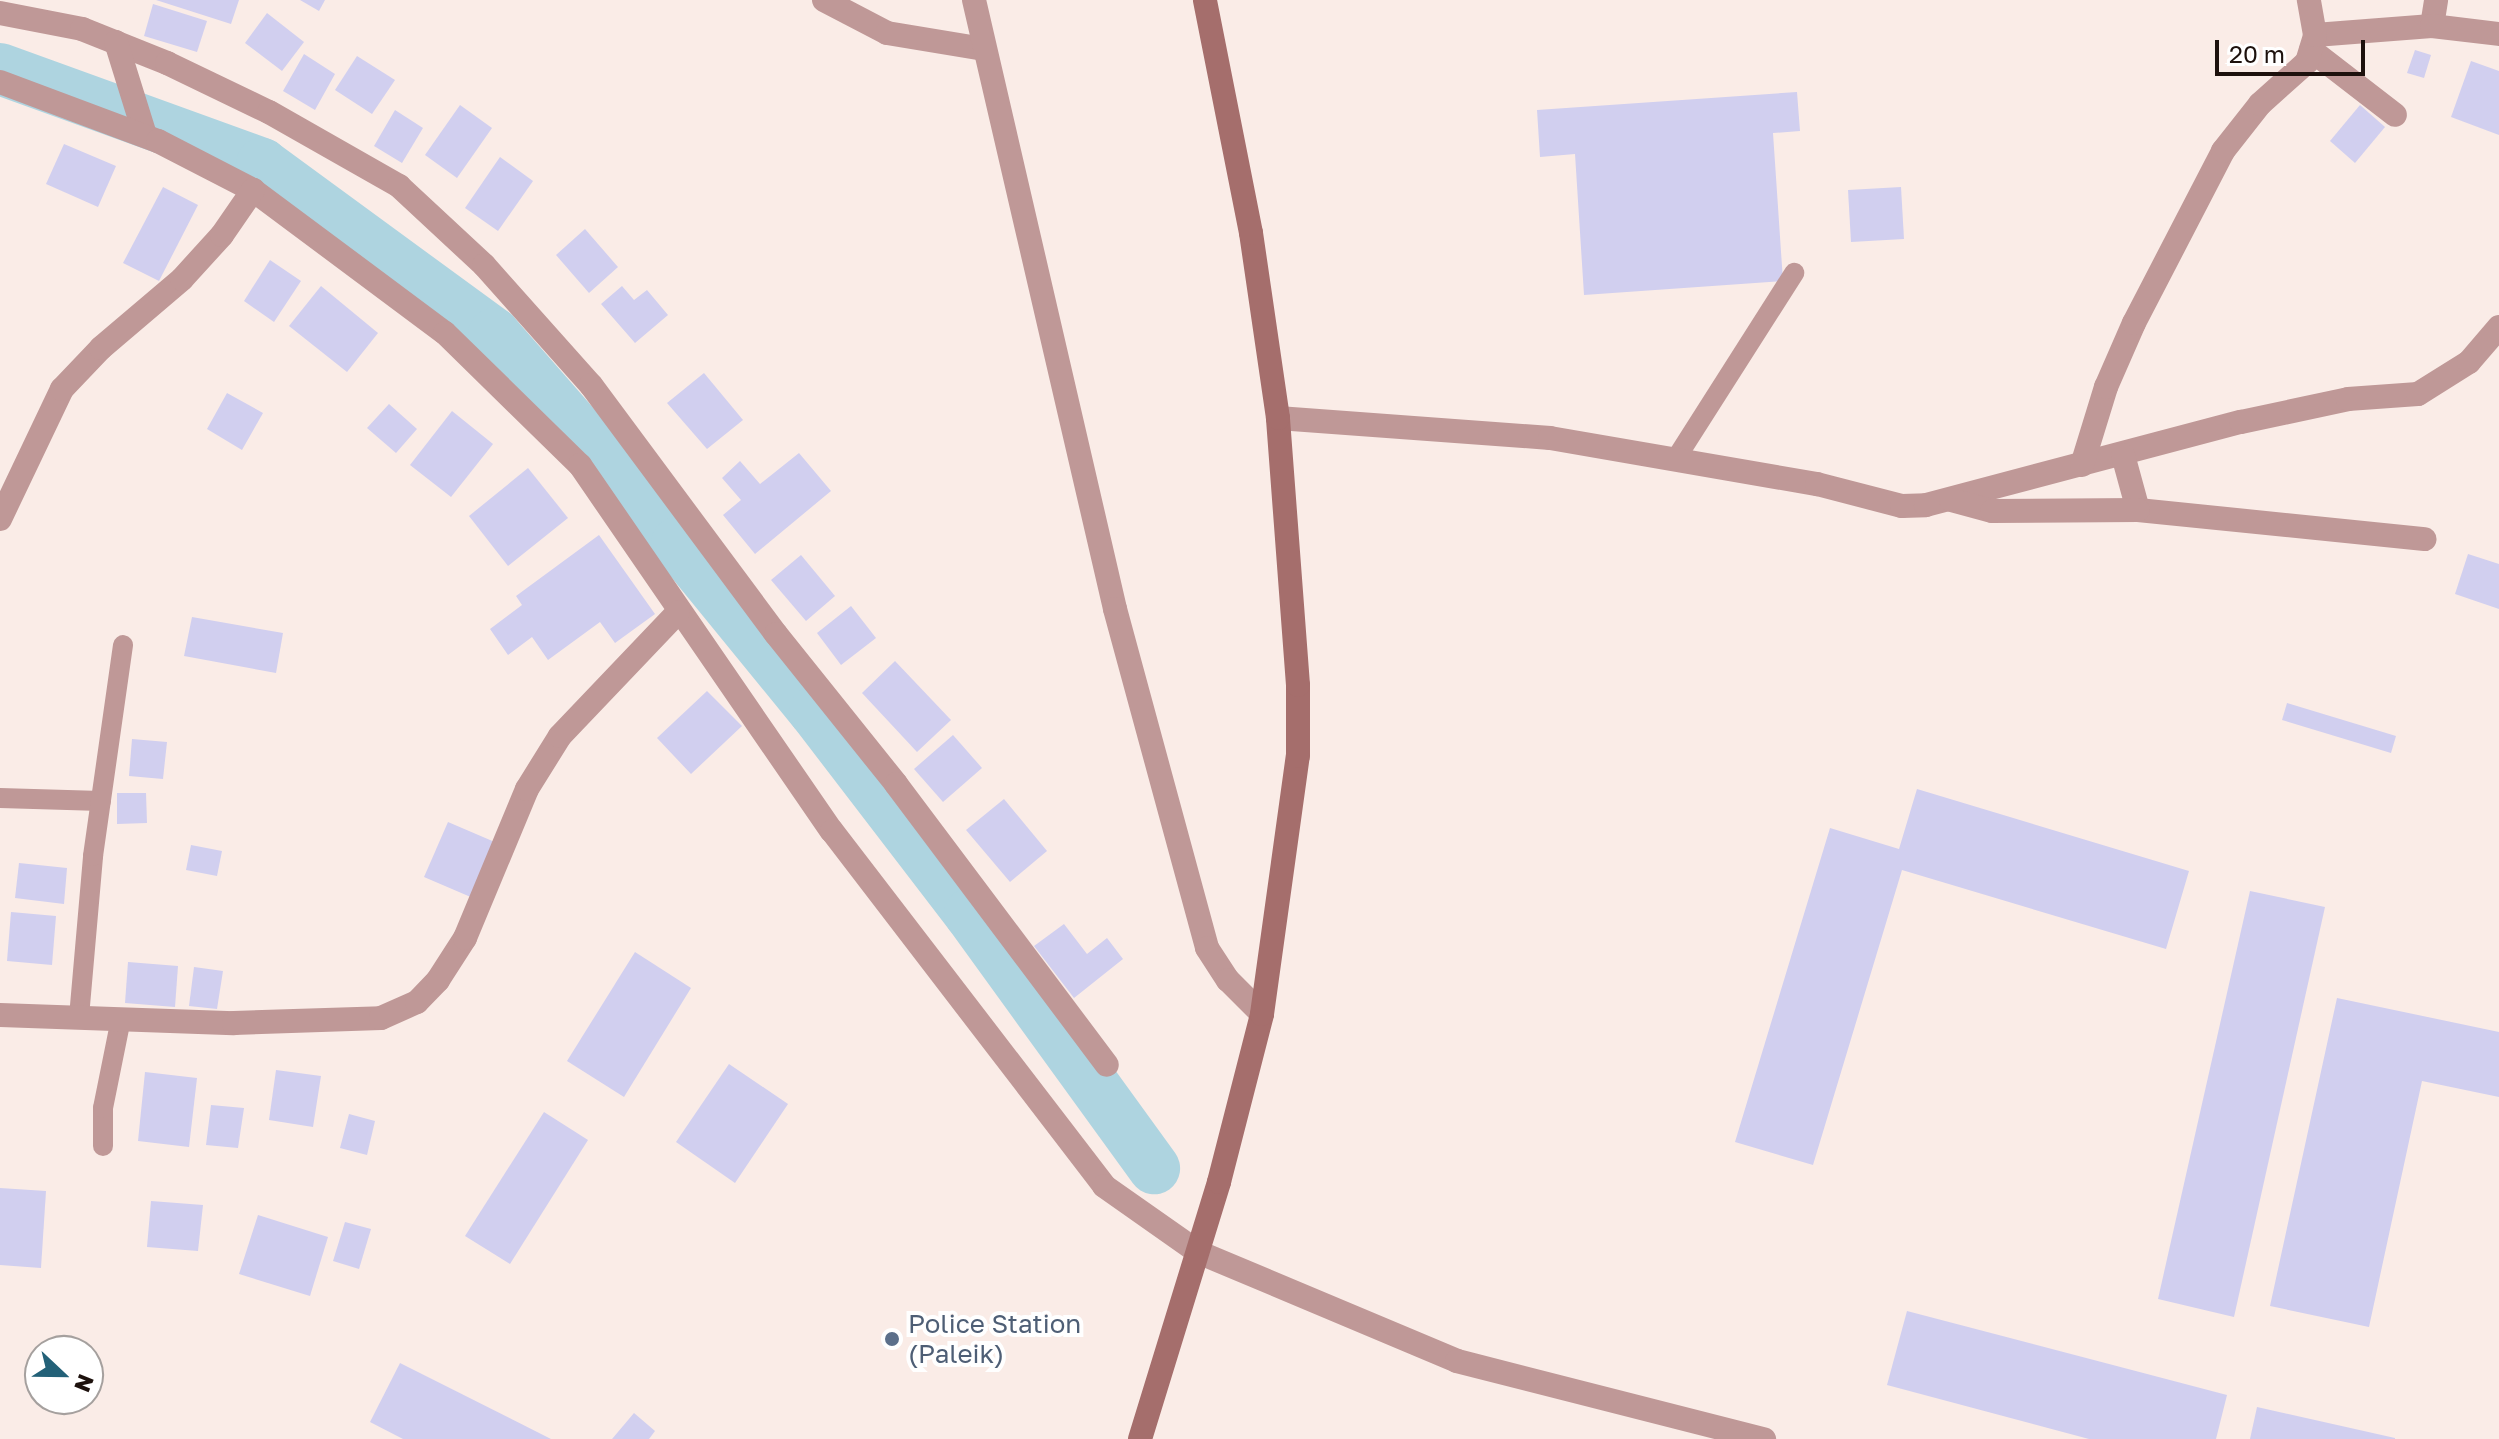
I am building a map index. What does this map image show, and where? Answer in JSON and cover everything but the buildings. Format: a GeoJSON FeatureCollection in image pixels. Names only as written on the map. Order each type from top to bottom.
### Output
{"type":"FeatureCollection","features":[{"type":"Feature","properties":{"kind":"street"},"geometry":{"type":"LineString","coordinates":[[824,0],[887,33],[984,49]]}},
{"type":"Feature","properties":{"kind":"street"},"geometry":{"type":"LineString","coordinates":[[974,0],[1115,609],[1207,948],[1228,980],[1262,1014]]}},
{"type":"Feature","properties":{"kind":"street"},"geometry":{"type":"LineString","coordinates":[[1140,1439],[1198,1252],[1262,1014],[1298,756],[1298,685],[1278,418],[1251,233],[1205,0]]}},
{"type":"Feature","properties":{"kind":"street"},"geometry":{"type":"LineString","coordinates":[[2082,465],[2111,374],[2180,228],[2223,151],[2260,104],[2307,62],[2313,42],[2309,0]]}},
{"type":"Feature","properties":{"kind":"street"},"geometry":{"type":"LineString","coordinates":[[2432,26],[2436,0]]}},
{"type":"Feature","properties":{"kind":"street"},"geometry":{"type":"LineString","coordinates":[[0,13],[82,29],[269,112],[399,186],[484,265],[591,385],[776,634],[896,784],[1107,1065]]}},
{"type":"Feature","properties":{"kind":"street"},"geometry":{"type":"LineString","coordinates":[[2313,42],[2432,26],[2499,34]]}},
{"type":"Feature","properties":{"kind":"street"},"geometry":{"type":"LineString","coordinates":[[116,42],[145,135]]}},
{"type":"Feature","properties":{"kind":"street"},"geometry":{"type":"LineString","coordinates":[[2313,42],[2395,115]]}},
{"type":"Feature","properties":{"kind":"street"},"geometry":{"type":"LineString","coordinates":[[0,82],[145,135],[253,190],[445,333],[580,465],[678,612],[740,693],[832,831],[1104,1186],[1198,1252],[1457,1361],[1764,1439]]}},
{"type":"Feature","properties":{"kind":"street"},"geometry":{"type":"LineString","coordinates":[[0,519],[62,389],[111,339],[182,279],[222,235],[253,190]]}},
{"type":"Feature","properties":{"kind":"street"},"geometry":{"type":"LineString","coordinates":[[1278,418],[1550,438],[1817,484],[1902,506],[1951,500],[2241,422],[2348,399],[2418,394],[2469,362],[2499,327]]}},
{"type":"Feature","properties":{"kind":"street"},"geometry":{"type":"LineString","coordinates":[[2123,455],[2138,510]]}},
{"type":"Feature","properties":{"kind":"street"},"geometry":{"type":"LineString","coordinates":[[1951,500],[1992,511],[2138,510],[2425,539]]}},
{"type":"Feature","properties":{"kind":"street"},"geometry":{"type":"LineString","coordinates":[[0,1015],[234,1023],[381,1018],[417,1002],[438,980],[465,938],[527,789],[560,736],[678,612]]}},
{"type":"Feature","properties":{"kind":"lane"},"geometry":{"type":"LineString","coordinates":[[1675,460],[1794,273]]}},
{"type":"Feature","properties":{"kind":"lane"},"geometry":{"type":"LineString","coordinates":[[79,1017],[101,801],[123,645]]}},
{"type":"Feature","properties":{"kind":"lane"},"geometry":{"type":"LineString","coordinates":[[0,798],[101,801]]}},
{"type":"Feature","properties":{"kind":"lane"},"geometry":{"type":"LineString","coordinates":[[103,1146],[103,1108],[121,1019]]}},
{"type":"Feature","properties":{"kind":"waterway"},"geometry":{"type":"LineString","coordinates":[[0,69],[262,164],[494,334],[677,543],[815,712],[970,914],[1154,1168]]}},
{"type":"Feature","properties":{"kind":"place","name":"Police Station (Paleik)"},"geometry":{"type":"Point","coordinates":[892,1339]}}]}
